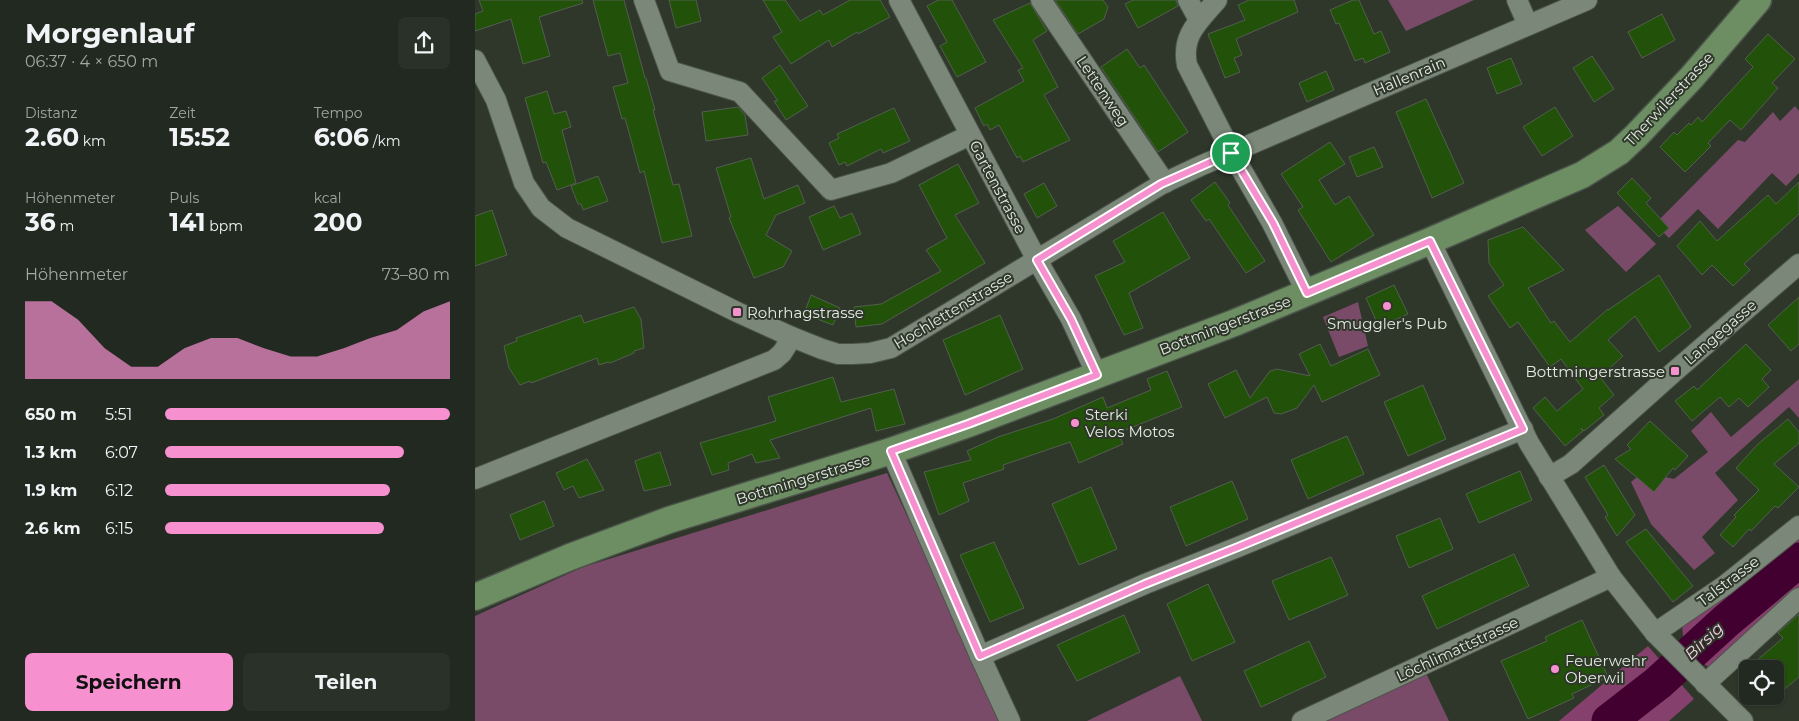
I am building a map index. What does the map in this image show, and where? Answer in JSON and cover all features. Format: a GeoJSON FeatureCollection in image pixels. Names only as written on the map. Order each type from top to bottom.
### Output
{"type":"FeatureCollection","features":[{"type":"Feature","properties":{"kind":"main road","name":"Therwilerstrasse"},"geometry":{"type":"LineString","coordinates":[[1430,241],[1582,175],[1619,152],[1692,77],[1757,0]]}},
{"type":"Feature","properties":{"kind":"main road","name":"Bottmingerstrasse"},"geometry":{"type":"LineString","coordinates":[[475,597],[570,557],[669,520],[891,451],[968,424],[1234,323],[1430,241]]}},
{"type":"Feature","properties":{"kind":"street"},"geometry":{"type":"LineString","coordinates":[[644,0],[670,71],[740,92],[831,190],[891,173],[970,135]]}},
{"type":"Feature","properties":{"kind":"street","name":"Gartenstrasse"},"geometry":{"type":"LineString","coordinates":[[899,0],[1037,260],[1071,319],[1097,375]]}},
{"type":"Feature","properties":{"kind":"street","name":"Lettenweg"},"geometry":{"type":"LineString","coordinates":[[1041,0],[1165,183]]}},
{"type":"Feature","properties":{"kind":"street"},"geometry":{"type":"LineString","coordinates":[[1188,0],[1199,20]]}},
{"type":"Feature","properties":{"kind":"street"},"geometry":{"type":"LineString","coordinates":[[1217,0],[1199,20],[1191,33],[1186,44],[1187,65],[1231,153],[1273,223],[1307,293]]}},
{"type":"Feature","properties":{"kind":"street"},"geometry":{"type":"LineString","coordinates":[[1517,0],[1528,26]]}},
{"type":"Feature","properties":{"kind":"street","name":"Hallenrain"},"geometry":{"type":"LineString","coordinates":[[1231,153],[1587,0]]}},
{"type":"Feature","properties":{"kind":"street","name":"Hochlettenstrasse"},"geometry":{"type":"LineString","coordinates":[[475,60],[496,100],[524,183],[541,208],[567,228],[723,305],[792,337],[839,354],[869,354],[891,348],[1165,183],[1231,153]]}},
{"type":"Feature","properties":{"kind":"street"},"geometry":{"type":"LineString","coordinates":[[1430,241],[1523,429],[1549,477],[1611,577],[1655,633],[1743,721]]}},
{"type":"Feature","properties":{"kind":"street","name":"Langegasse"},"geometry":{"type":"LineString","coordinates":[[1549,477],[1571,464],[1799,264]]}},
{"type":"Feature","properties":{"kind":"street"},"geometry":{"type":"LineString","coordinates":[[475,479],[774,360],[783,352],[792,337]]}},
{"type":"Feature","properties":{"kind":"street"},"geometry":{"type":"LineString","coordinates":[[980,656],[1145,584],[1523,429]]}},
{"type":"Feature","properties":{"kind":"street"},"geometry":{"type":"LineString","coordinates":[[891,451],[1010,721]]}},
{"type":"Feature","properties":{"kind":"street","name":"Talstrasse"},"geometry":{"type":"LineString","coordinates":[[1655,633],[1724,586],[1799,526]]}},
{"type":"Feature","properties":{"kind":"street","name":"Löchlimattstrasse"},"geometry":{"type":"LineString","coordinates":[[1303,721],[1611,577]]}},
{"type":"Feature","properties":{"kind":"street"},"geometry":{"type":"LineString","coordinates":[[1705,684],[1799,598]]}},
{"type":"Feature","properties":{"kind":"shaded area"},"geometry":{"type":"Polygon","coordinates":[[[1388,0],[1474,0],[1406,31],[1388,0]]]}},
{"type":"Feature","properties":{"kind":"shaded area"},"geometry":{"type":"Polygon","coordinates":[[[1795,106],[1799,111],[1799,173],[1786,186],[1772,173],[1718,229],[1698,209],[1669,238],[1655,224],[1738,140],[1745,142],[1773,112],[1780,121],[1795,106]]]}},
{"type":"Feature","properties":{"kind":"shaded area"},"geometry":{"type":"Polygon","coordinates":[[[1618,206],[1656,244],[1626,272],[1585,230],[1618,206]]]}},
{"type":"Feature","properties":{"kind":"shaded area"},"geometry":{"type":"Polygon","coordinates":[[[1358,302],[1368,346],[1339,357],[1323,317],[1358,302]]]}},
{"type":"Feature","properties":{"kind":"shaded area"},"geometry":{"type":"Polygon","coordinates":[[[1799,379],[1799,418],[1789,407],[1715,473],[1738,500],[1702,537],[1715,553],[1694,570],[1651,524],[1631,482],[1643,472],[1674,479],[1708,452],[1691,431],[1711,412],[1731,437],[1799,379]]]}},
{"type":"Feature","properties":{"kind":"shaded area"},"geometry":{"type":"Polygon","coordinates":[[[887,473],[1003,721],[475,721],[475,616],[583,567],[887,473]]]}},
{"type":"Feature","properties":{"kind":"shaded area"},"geometry":{"type":"Polygon","coordinates":[[[1799,538],[1799,590],[1711,669],[1684,649],[1682,624],[1799,538]]]}},
{"type":"Feature","properties":{"kind":"shaded area"},"geometry":{"type":"Polygon","coordinates":[[[1648,646],[1694,699],[1669,721],[1559,721],[1648,646]]]}},
{"type":"Feature","properties":{"kind":"shaded area"},"geometry":{"type":"Polygon","coordinates":[[[1426,673],[1449,721],[1323,721],[1426,673]]]}},
{"type":"Feature","properties":{"kind":"shaded area"},"geometry":{"type":"Polygon","coordinates":[[[1180,676],[1202,721],[1087,721],[1180,676]]]}},
{"type":"Feature","properties":{"kind":"building"},"geometry":{"type":"Polygon","coordinates":[[[479,0],[582,0],[583,3],[539,17],[550,56],[523,64],[511,19],[475,31],[475,14],[483,11],[479,0]]]}},
{"type":"Feature","properties":{"kind":"building"},"geometry":{"type":"Polygon","coordinates":[[[593,0],[624,0],[655,110],[653,110],[673,185],[679,184],[692,236],[662,243],[644,171],[640,173],[625,118],[622,119],[613,87],[628,83],[620,53],[608,56],[593,0]]]}},
{"type":"Feature","properties":{"kind":"building"},"geometry":{"type":"Polygon","coordinates":[[[669,0],[696,0],[701,21],[676,28],[669,0]]]}},
{"type":"Feature","properties":{"kind":"building"},"geometry":{"type":"Polygon","coordinates":[[[763,0],[785,0],[800,21],[820,10],[823,15],[850,0],[880,0],[890,17],[858,34],[857,32],[832,47],[829,40],[791,64],[773,37],[782,32],[763,0]]]}},
{"type":"Feature","properties":{"kind":"building"},"geometry":{"type":"Polygon","coordinates":[[[938,0],[952,0],[986,62],[957,77],[940,46],[947,42],[927,6],[938,0]]]}},
{"type":"Feature","properties":{"kind":"building"},"geometry":{"type":"Polygon","coordinates":[[[1055,0],[1103,0],[1108,7],[1104,19],[1078,34],[1055,0]]]}},
{"type":"Feature","properties":{"kind":"building"},"geometry":{"type":"Polygon","coordinates":[[[1133,0],[1176,0],[1178,6],[1138,28],[1125,4],[1133,0]]]}},
{"type":"Feature","properties":{"kind":"building"},"geometry":{"type":"Polygon","coordinates":[[[1249,0],[1294,0],[1298,12],[1236,39],[1242,55],[1234,58],[1240,72],[1225,78],[1208,34],[1245,20],[1238,5],[1249,0]]]}},
{"type":"Feature","properties":{"kind":"building"},"geometry":{"type":"Polygon","coordinates":[[[1353,0],[1359,0],[1374,34],[1381,31],[1390,52],[1365,63],[1363,58],[1355,61],[1339,23],[1336,24],[1330,10],[1353,0]]]}},
{"type":"Feature","properties":{"kind":"building"},"geometry":{"type":"Polygon","coordinates":[[[1030,3],[1047,31],[1033,40],[1058,87],[1044,95],[1070,140],[1023,162],[1020,156],[1017,158],[999,125],[990,130],[987,124],[984,126],[975,108],[1024,81],[1018,70],[1023,68],[993,20],[1030,3]]]}},
{"type":"Feature","properties":{"kind":"building"},"geometry":{"type":"Polygon","coordinates":[[[1662,14],[1675,40],[1642,58],[1628,32],[1662,14]]]}},
{"type":"Feature","properties":{"kind":"building"},"geometry":{"type":"Polygon","coordinates":[[[1768,34],[1795,59],[1772,83],[1778,88],[1741,130],[1730,120],[1708,143],[1711,146],[1685,172],[1660,147],[1674,132],[1677,135],[1689,123],[1691,125],[1698,117],[1702,122],[1753,67],[1745,59],[1768,34]]]}},
{"type":"Feature","properties":{"kind":"building"},"geometry":{"type":"Polygon","coordinates":[[[1127,49],[1140,68],[1144,65],[1188,132],[1158,152],[1101,67],[1127,49]]]}},
{"type":"Feature","properties":{"kind":"building"},"geometry":{"type":"Polygon","coordinates":[[[1592,56],[1614,89],[1594,102],[1573,68],[1592,56]]]}},
{"type":"Feature","properties":{"kind":"building"},"geometry":{"type":"Polygon","coordinates":[[[1511,58],[1522,84],[1497,94],[1487,68],[1511,58]]]}},
{"type":"Feature","properties":{"kind":"building"},"geometry":{"type":"Polygon","coordinates":[[[780,65],[808,106],[786,120],[774,101],[778,101],[762,78],[780,65]]]}},
{"type":"Feature","properties":{"kind":"building"},"geometry":{"type":"Polygon","coordinates":[[[1326,71],[1334,90],[1307,102],[1299,83],[1326,71]]]}},
{"type":"Feature","properties":{"kind":"building"},"geometry":{"type":"Polygon","coordinates":[[[547,91],[554,114],[566,111],[571,127],[562,130],[576,183],[557,190],[546,162],[543,163],[525,98],[547,91]]]}},
{"type":"Feature","properties":{"kind":"building"},"geometry":{"type":"Polygon","coordinates":[[[1426,99],[1464,183],[1432,198],[1396,112],[1426,99]]]}},
{"type":"Feature","properties":{"kind":"building"},"geometry":{"type":"Polygon","coordinates":[[[738,107],[745,115],[748,135],[706,141],[702,112],[738,107]]]}},
{"type":"Feature","properties":{"kind":"building"},"geometry":{"type":"Polygon","coordinates":[[[1555,107],[1573,136],[1542,156],[1523,127],[1555,107]]]}},
{"type":"Feature","properties":{"kind":"building"},"geometry":{"type":"Polygon","coordinates":[[[894,108],[910,141],[883,153],[881,149],[847,166],[845,162],[839,165],[829,143],[839,138],[837,134],[894,108]]]}},
{"type":"Feature","properties":{"kind":"building"},"geometry":{"type":"Polygon","coordinates":[[[1330,142],[1345,164],[1319,180],[1335,205],[1349,196],[1374,235],[1331,262],[1298,210],[1303,207],[1281,174],[1330,142]]]}},
{"type":"Feature","properties":{"kind":"building"},"geometry":{"type":"Polygon","coordinates":[[[1374,147],[1383,167],[1357,177],[1349,157],[1374,147]]]}},
{"type":"Feature","properties":{"kind":"building"},"geometry":{"type":"Polygon","coordinates":[[[751,158],[764,199],[798,185],[805,203],[776,215],[766,235],[792,251],[783,267],[754,278],[729,218],[731,217],[716,168],[751,158]]]}},
{"type":"Feature","properties":{"kind":"building"},"geometry":{"type":"Polygon","coordinates":[[[958,164],[979,203],[955,215],[985,263],[882,324],[856,327],[854,307],[881,304],[941,271],[926,250],[947,238],[919,185],[958,164]]]}},
{"type":"Feature","properties":{"kind":"building"},"geometry":{"type":"Polygon","coordinates":[[[598,176],[608,201],[583,210],[581,204],[578,204],[571,186],[598,176]]]}},
{"type":"Feature","properties":{"kind":"building"},"geometry":{"type":"Polygon","coordinates":[[[1632,178],[1651,198],[1646,203],[1669,228],[1659,237],[1617,193],[1632,178]]]}},
{"type":"Feature","properties":{"kind":"building"},"geometry":{"type":"Polygon","coordinates":[[[1215,182],[1265,261],[1246,273],[1209,219],[1206,221],[1191,200],[1215,182]]]}},
{"type":"Feature","properties":{"kind":"building"},"geometry":{"type":"Polygon","coordinates":[[[1799,182],[1799,214],[1744,264],[1750,270],[1733,286],[1712,265],[1702,275],[1677,246],[1700,221],[1717,241],[1768,195],[1776,204],[1799,182]]]}},
{"type":"Feature","properties":{"kind":"building"},"geometry":{"type":"Polygon","coordinates":[[[1044,183],[1057,206],[1037,218],[1024,194],[1044,183]]]}},
{"type":"Feature","properties":{"kind":"building"},"geometry":{"type":"Polygon","coordinates":[[[834,206],[840,218],[852,213],[861,234],[823,250],[809,217],[834,206]]]}},
{"type":"Feature","properties":{"kind":"building"},"geometry":{"type":"Polygon","coordinates":[[[492,210],[507,255],[475,266],[475,216],[492,210]]]}},
{"type":"Feature","properties":{"kind":"building"},"geometry":{"type":"Polygon","coordinates":[[[1163,212],[1190,258],[1129,293],[1143,328],[1124,335],[1095,276],[1125,262],[1113,241],[1163,212]]]}},
{"type":"Feature","properties":{"kind":"building"},"geometry":{"type":"Polygon","coordinates":[[[1523,227],[1564,270],[1528,288],[1551,323],[1554,321],[1570,342],[1608,309],[1659,275],[1691,327],[1659,352],[1635,316],[1608,340],[1623,356],[1600,377],[1614,395],[1599,408],[1604,415],[1584,431],[1581,428],[1583,431],[1565,446],[1533,408],[1545,397],[1557,411],[1583,389],[1561,359],[1550,367],[1518,322],[1510,328],[1488,296],[1504,285],[1489,263],[1488,240],[1523,227]]]}},
{"type":"Feature","properties":{"kind":"building","name":"Smuggler's Pub"},"geometry":{"type":"Polygon","coordinates":[[[1394,285],[1408,314],[1379,327],[1366,298],[1394,285]]]}},
{"type":"Feature","properties":{"kind":"building"},"geometry":{"type":"Polygon","coordinates":[[[811,295],[840,308],[833,325],[804,314],[811,295]]]}},
{"type":"Feature","properties":{"kind":"building"},"geometry":{"type":"Polygon","coordinates":[[[1799,297],[1799,344],[1791,351],[1768,325],[1799,297]]]}},
{"type":"Feature","properties":{"kind":"building"},"geometry":{"type":"Polygon","coordinates":[[[634,307],[641,319],[644,348],[634,351],[634,353],[610,363],[599,365],[597,358],[531,383],[530,381],[520,385],[509,368],[504,346],[517,341],[516,338],[581,315],[584,323],[634,307]]]}},
{"type":"Feature","properties":{"kind":"building"},"geometry":{"type":"Polygon","coordinates":[[[1000,315],[1023,369],[965,395],[943,340],[1000,315]]]}},
{"type":"Feature","properties":{"kind":"building"},"geometry":{"type":"Polygon","coordinates":[[[1320,344],[1331,366],[1368,349],[1380,375],[1322,402],[1314,385],[1297,408],[1281,414],[1274,413],[1267,397],[1225,418],[1208,384],[1236,370],[1250,398],[1270,371],[1277,369],[1310,376],[1299,354],[1320,344]]]}},
{"type":"Feature","properties":{"kind":"building"},"geometry":{"type":"Polygon","coordinates":[[[1746,344],[1771,370],[1762,379],[1769,387],[1748,407],[1739,398],[1729,407],[1720,397],[1692,421],[1675,401],[1694,386],[1697,390],[1746,344]]]}},
{"type":"Feature","properties":{"kind":"building"},"geometry":{"type":"Polygon","coordinates":[[[1167,371],[1182,407],[1118,433],[1123,444],[1079,463],[1070,442],[1003,465],[1004,469],[963,483],[969,501],[939,515],[924,472],[971,460],[967,451],[998,437],[1053,419],[1103,397],[1107,408],[1151,390],[1147,379],[1167,371]]]}},
{"type":"Feature","properties":{"kind":"building"},"geometry":{"type":"Polygon","coordinates":[[[833,377],[841,402],[894,389],[905,424],[876,431],[871,408],[770,440],[780,458],[756,463],[752,454],[728,463],[729,470],[712,475],[700,443],[776,421],[768,397],[833,377]]]}},
{"type":"Feature","properties":{"kind":"building"},"geometry":{"type":"Polygon","coordinates":[[[1423,385],[1446,439],[1408,456],[1384,402],[1423,385]]]}},
{"type":"Feature","properties":{"kind":"building"},"geometry":{"type":"Polygon","coordinates":[[[1788,419],[1799,432],[1799,443],[1774,464],[1799,487],[1778,508],[1775,506],[1751,531],[1749,529],[1733,547],[1720,535],[1736,517],[1734,515],[1759,490],[1736,468],[1758,444],[1788,419]]]}},
{"type":"Feature","properties":{"kind":"building"},"geometry":{"type":"Polygon","coordinates":[[[1650,421],[1688,456],[1675,470],[1673,468],[1654,492],[1615,459],[1631,449],[1627,445],[1650,421]]]}},
{"type":"Feature","properties":{"kind":"building"},"geometry":{"type":"Polygon","coordinates":[[[1347,436],[1364,474],[1308,499],[1291,460],[1347,436]]]}},
{"type":"Feature","properties":{"kind":"building"},"geometry":{"type":"Polygon","coordinates":[[[660,452],[671,485],[644,491],[635,461],[660,452]]]}},
{"type":"Feature","properties":{"kind":"building"},"geometry":{"type":"Polygon","coordinates":[[[587,459],[604,490],[579,498],[573,486],[564,490],[556,473],[587,459]]]}},
{"type":"Feature","properties":{"kind":"building"},"geometry":{"type":"Polygon","coordinates":[[[1604,465],[1635,515],[1617,536],[1605,517],[1608,515],[1585,477],[1604,465]]]}},
{"type":"Feature","properties":{"kind":"building"},"geometry":{"type":"Polygon","coordinates":[[[1520,471],[1532,500],[1479,523],[1466,494],[1520,471]]]}},
{"type":"Feature","properties":{"kind":"building"},"geometry":{"type":"Polygon","coordinates":[[[1232,481],[1248,519],[1186,546],[1170,507],[1232,481]]]}},
{"type":"Feature","properties":{"kind":"building"},"geometry":{"type":"Polygon","coordinates":[[[1091,487],[1117,549],[1079,565],[1052,504],[1091,487]]]}},
{"type":"Feature","properties":{"kind":"building"},"geometry":{"type":"Polygon","coordinates":[[[544,501],[554,526],[520,540],[510,515],[544,501]]]}},
{"type":"Feature","properties":{"kind":"building"},"geometry":{"type":"Polygon","coordinates":[[[1440,518],[1453,549],[1409,568],[1396,536],[1440,518]]]}},
{"type":"Feature","properties":{"kind":"building"},"geometry":{"type":"Polygon","coordinates":[[[1646,529],[1693,586],[1673,602],[1626,542],[1646,529]]]}},
{"type":"Feature","properties":{"kind":"building"},"geometry":{"type":"Polygon","coordinates":[[[994,542],[1024,608],[990,622],[960,555],[994,542]]]}},
{"type":"Feature","properties":{"kind":"building"},"geometry":{"type":"Polygon","coordinates":[[[1514,554],[1529,586],[1437,629],[1422,596],[1514,554]]]}},
{"type":"Feature","properties":{"kind":"building"},"geometry":{"type":"Polygon","coordinates":[[[1331,557],[1348,595],[1289,620],[1272,581],[1331,557]]]}},
{"type":"Feature","properties":{"kind":"building"},"geometry":{"type":"Polygon","coordinates":[[[1208,584],[1235,642],[1192,661],[1167,604],[1208,584]]]}},
{"type":"Feature","properties":{"kind":"building"},"geometry":{"type":"Polygon","coordinates":[[[1799,614],[1799,677],[1784,690],[1784,660],[1757,660],[1783,638],[1778,633],[1799,614]]]}},
{"type":"Feature","properties":{"kind":"building"},"geometry":{"type":"Polygon","coordinates":[[[1124,615],[1140,652],[1077,681],[1057,645],[1124,615]]]}},
{"type":"Feature","properties":{"kind":"building","name":"Feuerwehr Oberwil"},"geometry":{"type":"Polygon","coordinates":[[[1582,620],[1608,677],[1572,694],[1574,698],[1528,719],[1501,661],[1547,641],[1545,637],[1582,620]]]}},
{"type":"Feature","properties":{"kind":"building"},"geometry":{"type":"Polygon","coordinates":[[[1309,641],[1326,677],[1261,707],[1244,671],[1309,641]]]}},
{"type":"Feature","properties":{"kind":"waterway","name":"Birsig"},"geometry":{"type":"LineString","coordinates":[[1609,721],[1658,683],[1726,621],[1799,560]]}},
{"type":"Feature","properties":{"kind":"place","name":"Smuggler's Pub"},"geometry":{"type":"Point","coordinates":[1387,306]}},
{"type":"Feature","properties":{"kind":"place","name":"Rohrhagstrasse"},"geometry":{"type":"Point","coordinates":[737,312]}},
{"type":"Feature","properties":{"kind":"place","name":"Bottmingerstrasse"},"geometry":{"type":"Point","coordinates":[1675,371]}},
{"type":"Feature","properties":{"kind":"place","name":"Sterki Velos Motos"},"geometry":{"type":"Point","coordinates":[1075,423]}},
{"type":"Feature","properties":{"kind":"place","name":"Feuerwehr Oberwil"},"geometry":{"type":"Point","coordinates":[1555,669]}},
{"type":"Feature","properties":{"kind":"route"},"geometry":{"type":"LineString","coordinates":[[1231,153],[1273,223],[1307,293],[1430,241],[1523,429],[1145,584],[980,656],[891,451],[1097,375],[1071,319],[1037,260],[1161,184],[1231,153]]}}]}
